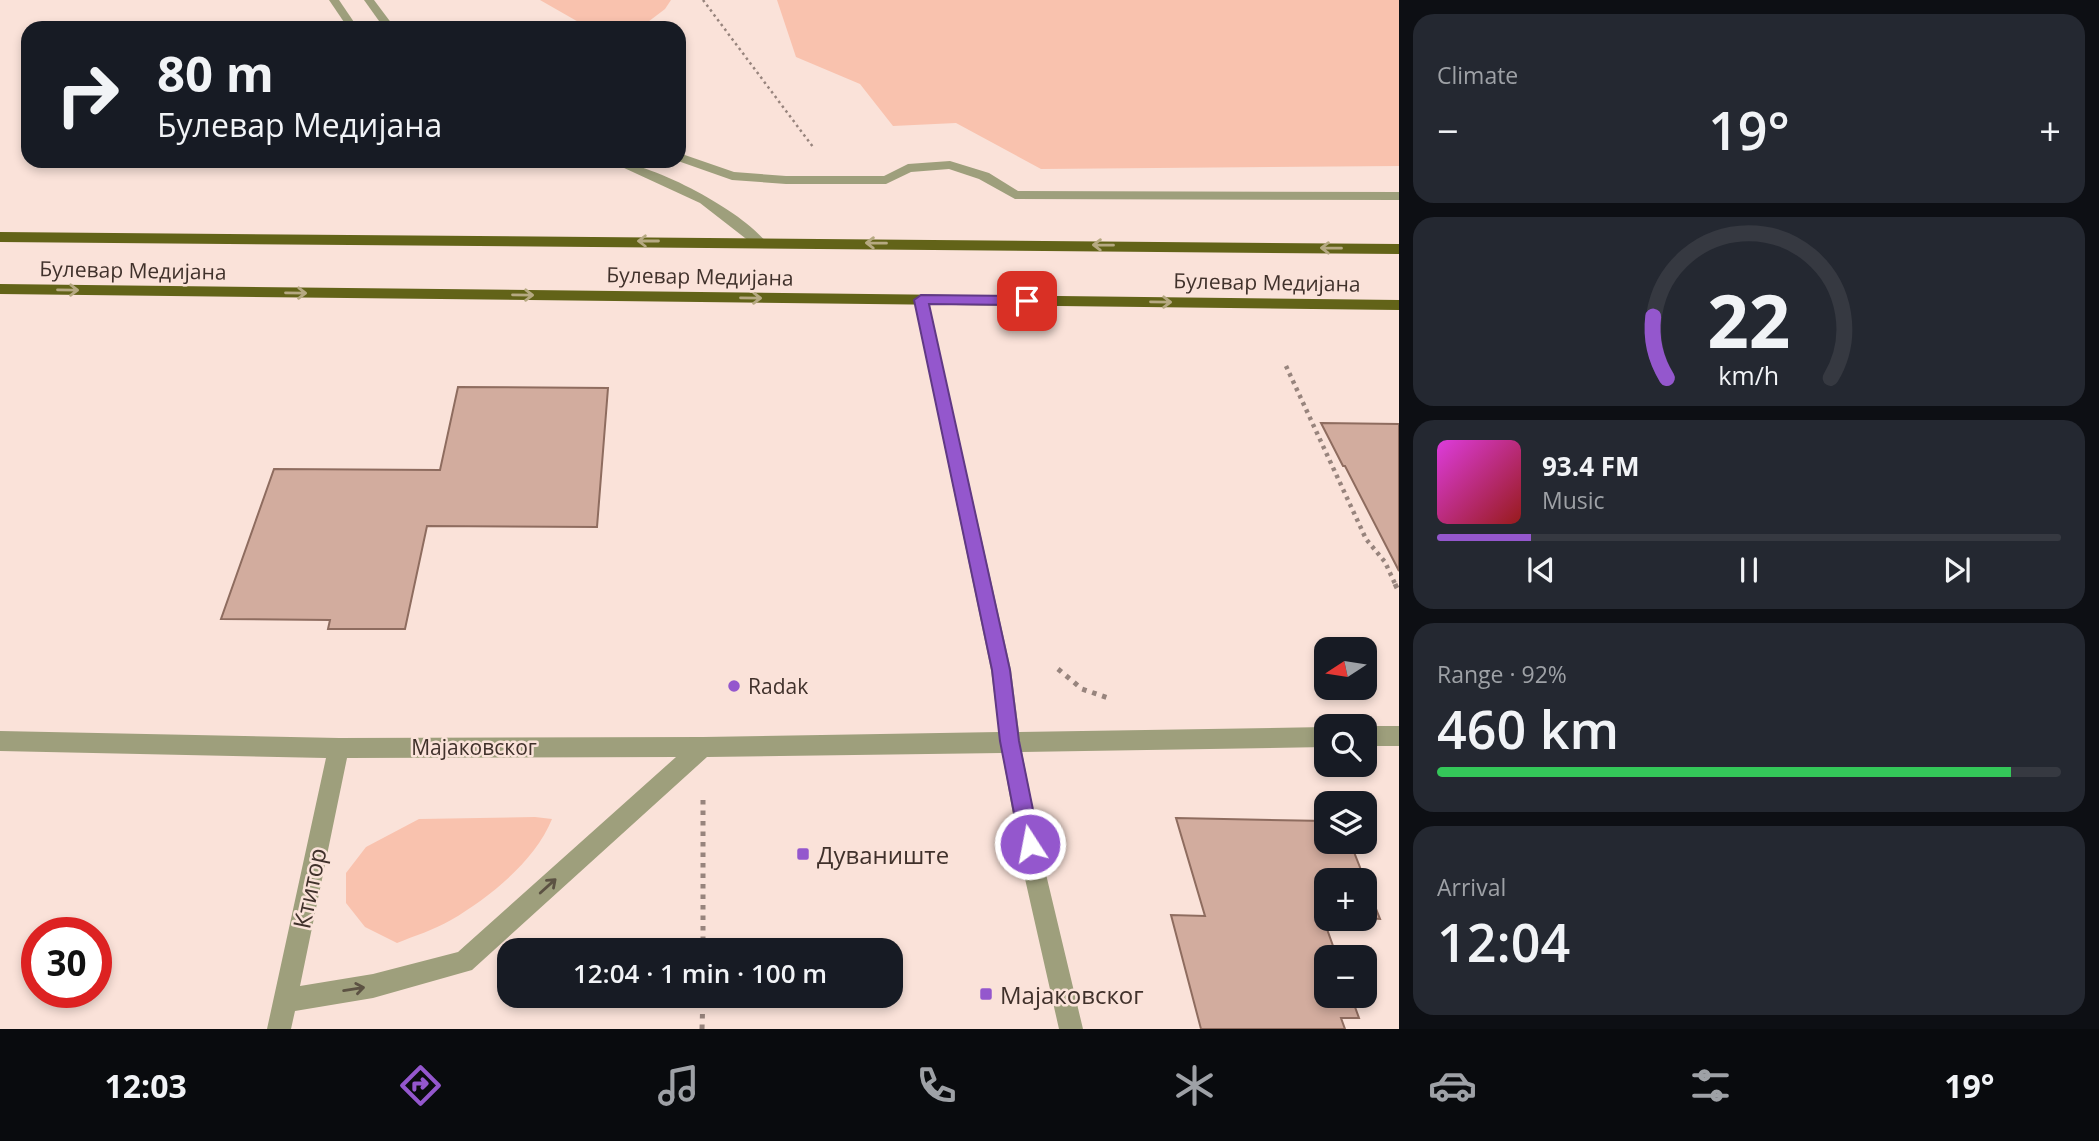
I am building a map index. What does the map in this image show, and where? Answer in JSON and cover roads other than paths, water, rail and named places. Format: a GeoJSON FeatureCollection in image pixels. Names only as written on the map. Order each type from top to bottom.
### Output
{"type":"FeatureCollection","features":[{"type":"Feature","properties":{"kind":"main road","name":"Булевар Медијана"},"geometry":{"type":"LineString","coordinates":[[0,237],[1399,249]]}},
{"type":"Feature","properties":{"kind":"main road","name":"Булевар Медијана"},"geometry":{"type":"LineString","coordinates":[[0,289],[1399,305]]}},
{"type":"Feature","properties":{"kind":"street"},"geometry":{"type":"LineString","coordinates":[[334,0],[348,21]]}},
{"type":"Feature","properties":{"kind":"street"},"geometry":{"type":"LineString","coordinates":[[369,0],[385,21]]}},
{"type":"Feature","properties":{"kind":"street"},"geometry":{"type":"LineString","coordinates":[[686,160],[732,176],[786,180],[886,180],[908,168],[950,165],[984,176],[1015,195],[1399,196]]}},
{"type":"Feature","properties":{"kind":"street"},"geometry":{"type":"LineString","coordinates":[[631,168],[705,200],[759,242]]}},
{"type":"Feature","properties":{"kind":"street"},"geometry":{"type":"LineString","coordinates":[[921,300],[1001,670],[1010,741],[1034,870],[1072,1029]]}},
{"type":"Feature","properties":{"kind":"street"},"geometry":{"type":"LineString","coordinates":[[1377,736],[1399,736]]}},
{"type":"Feature","properties":{"kind":"street","name":"Мајаковског"},"geometry":{"type":"LineString","coordinates":[[0,741],[339,748],[703,747],[1314,737]]}},
{"type":"Feature","properties":{"kind":"street"},"geometry":{"type":"LineString","coordinates":[[286,1000],[373,986],[464,962],[703,747]]}},
{"type":"Feature","properties":{"kind":"street","name":"Ктитор"},"geometry":{"type":"LineString","coordinates":[[279,1029],[339,748]]}},
{"type":"Feature","properties":{"kind":"place","name":"Radak"},"geometry":{"type":"Point","coordinates":[734,686]}},
{"type":"Feature","properties":{"kind":"place","name":"Дуваниште"},"geometry":{"type":"Point","coordinates":[803,854]}},
{"type":"Feature","properties":{"kind":"place","name":"Мајаковског"},"geometry":{"type":"Point","coordinates":[986,994]}}]}
